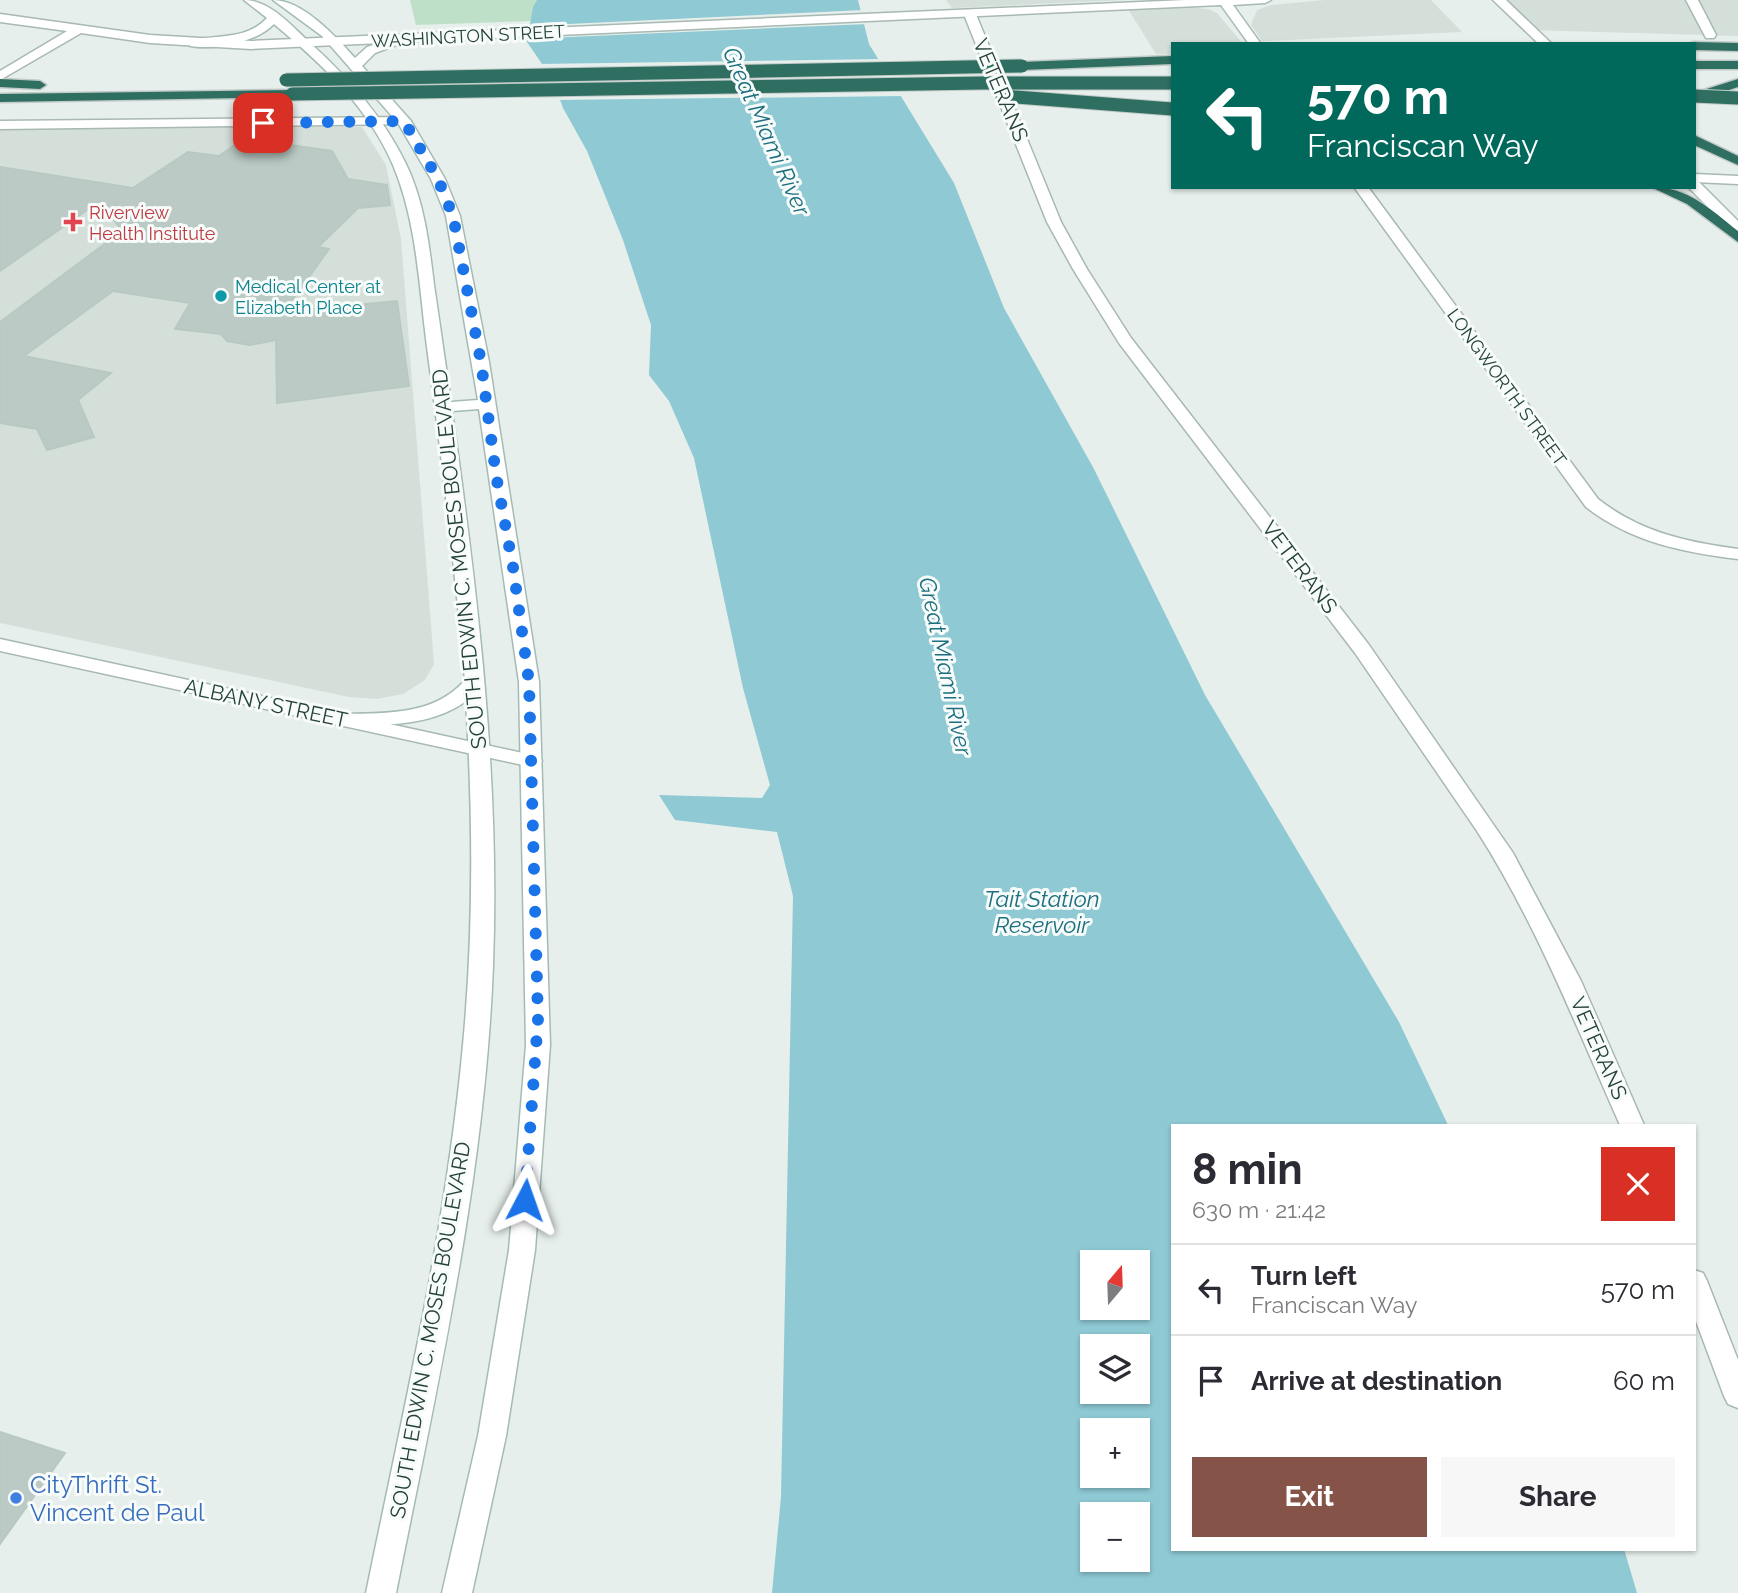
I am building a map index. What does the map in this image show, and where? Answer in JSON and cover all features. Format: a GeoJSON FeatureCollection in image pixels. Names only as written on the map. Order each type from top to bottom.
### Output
{"type":"FeatureCollection","features":[{"type":"Feature","properties":{"kind":"highway"},"geometry":{"type":"LineString","coordinates":[[1696,46],[1738,47]]}},
{"type":"Feature","properties":{"kind":"highway"},"geometry":{"type":"LineString","coordinates":[[1022,66],[1171,60]]}},
{"type":"Feature","properties":{"kind":"highway"},"geometry":{"type":"LineString","coordinates":[[1696,65],[1738,65]]}},
{"type":"Feature","properties":{"kind":"highway"},"geometry":{"type":"LineString","coordinates":[[279,80],[1022,66],[1171,66]]}},
{"type":"Feature","properties":{"kind":"highway"},"geometry":{"type":"LineString","coordinates":[[0,84],[232,81]]}},
{"type":"Feature","properties":{"kind":"highway"},"geometry":{"type":"LineString","coordinates":[[1696,81],[1738,82]]}},
{"type":"Feature","properties":{"kind":"highway"},"geometry":{"type":"LineString","coordinates":[[1696,96],[1738,82]]}},
{"type":"Feature","properties":{"kind":"highway"},"geometry":{"type":"LineString","coordinates":[[0,101],[292,94],[1171,83]]}},
{"type":"Feature","properties":{"kind":"highway"},"geometry":{"type":"LineString","coordinates":[[836,86],[1171,109]]}},
{"type":"Feature","properties":{"kind":"highway"},"geometry":{"type":"LineString","coordinates":[[1696,97],[1738,98]]}},
{"type":"Feature","properties":{"kind":"highway"},"geometry":{"type":"LineString","coordinates":[[1696,140],[1709,149],[1738,160]]}},
{"type":"Feature","properties":{"kind":"highway"},"geometry":{"type":"LineString","coordinates":[[1663,189],[1692,201],[1738,238]]}},
{"type":"Feature","properties":{"kind":"street","name":"SOUTH EDWIN C. MOSES BOULEVARD"},"geometry":{"type":"LineString","coordinates":[[250,0],[306,44],[361,103],[410,190],[435,220],[446,280],[443,407],[476,678],[484,844],[482,964],[476,1055],[459,1190],[381,1593]]}},
{"type":"Feature","properties":{"kind":"street","name":"SOUTH EDWIN C. MOSES BOULEVARD"},"geometry":{"type":"LineString","coordinates":[[279,0],[326,33],[355,65],[404,121],[438,179],[435,220],[446,280],[487,404],[529,682],[538,1045],[522,1250],[492,1436],[457,1593]]}},
{"type":"Feature","properties":{"kind":"street","name":"WASHINGTON STREET"},"geometry":{"type":"LineString","coordinates":[[0,18],[194,43],[306,44],[1265,0]]}},
{"type":"Feature","properties":{"kind":"street"},"geometry":{"type":"LineString","coordinates":[[1499,0],[1544,42]]}},
{"type":"Feature","properties":{"kind":"street"},"geometry":{"type":"LineString","coordinates":[[1692,0],[1710,35]]}},
{"type":"Feature","properties":{"kind":"street"},"geometry":{"type":"LineString","coordinates":[[1224,1],[1254,42]]}},
{"type":"Feature","properties":{"kind":"street","name":"VETERANS"},"geometry":{"type":"LineString","coordinates":[[970,12],[1054,222],[1080,269],[1125,340],[1362,649],[1505,858],[1569,981],[1632,1124]]}},
{"type":"Feature","properties":{"kind":"street"},"geometry":{"type":"LineString","coordinates":[[194,43],[254,34],[268,27],[274,17]]}},
{"type":"Feature","properties":{"kind":"street"},"geometry":{"type":"LineString","coordinates":[[0,76],[79,29]]}},
{"type":"Feature","properties":{"kind":"street"},"geometry":{"type":"LineString","coordinates":[[355,65],[371,50],[409,38]]}},
{"type":"Feature","properties":{"kind":"street"},"geometry":{"type":"LineString","coordinates":[[0,125],[404,121]]}},
{"type":"Feature","properties":{"kind":"street"},"geometry":{"type":"LineString","coordinates":[[1696,178],[1738,180]]}},
{"type":"Feature","properties":{"kind":"street"},"geometry":{"type":"LineString","coordinates":[[1696,187],[1738,229]]}},
{"type":"Feature","properties":{"kind":"street","name":"LONGWORTH STREET"},"geometry":{"type":"LineString","coordinates":[[1362,189],[1592,503],[1643,535],[1685,546],[1738,554]]}},
{"type":"Feature","properties":{"kind":"street"},"geometry":{"type":"LineString","coordinates":[[443,407],[487,404]]}},
{"type":"Feature","properties":{"kind":"street","name":"ALBANY STREET"},"geometry":{"type":"LineString","coordinates":[[0,645],[532,761]]}},
{"type":"Feature","properties":{"kind":"street"},"geometry":{"type":"LineString","coordinates":[[345,720],[396,719],[434,711],[464,693],[476,678]]}},
{"type":"Feature","properties":{"kind":"street"},"geometry":{"type":"LineString","coordinates":[[1696,1286],[1738,1396]]}},
{"type":"Feature","properties":{"kind":"shaded area"},"geometry":{"type":"Polygon","coordinates":[[[946,0],[1125,0],[952,8],[946,0]]]}},
{"type":"Feature","properties":{"kind":"shaded area"},"geometry":{"type":"Polygon","coordinates":[[[1325,0],[1431,0],[1462,32],[1262,41],[1251,25],[1257,10],[1271,5],[1325,0]]]}},
{"type":"Feature","properties":{"kind":"shaded area"},"geometry":{"type":"Polygon","coordinates":[[[1499,0],[1738,0],[1738,36],[1531,30],[1499,0]]]}},
{"type":"Feature","properties":{"kind":"shaded area"},"geometry":{"type":"Polygon","coordinates":[[[1128,9],[1208,9],[1217,13],[1241,42],[1171,42],[1171,54],[1156,54],[1128,9]]]}},
{"type":"Feature","properties":{"kind":"shaded area"},"geometry":{"type":"Polygon","coordinates":[[[362,127],[386,165],[401,239],[434,664],[425,680],[403,694],[377,699],[349,697],[0,623],[0,129],[362,127]]]}},
{"type":"Feature","properties":{"kind":"green space"},"geometry":{"type":"Polygon","coordinates":[[[410,0],[537,0],[531,21],[416,25],[410,0]]]}},
{"type":"Feature","properties":{"kind":"water","name":"Tait Station Reservoir"},"geometry":{"type":"Polygon","coordinates":[[[537,0],[858,0],[869,44],[954,183],[1004,308],[1094,469],[1205,695],[1399,1022],[1448,1124],[1171,1124],[1171,1551],[1625,1551],[1637,1593],[772,1593],[781,1497],[793,896],[777,832],[675,820],[659,795],[762,798],[770,785],[743,688],[694,458],[669,401],[649,375],[651,325],[623,240],[587,151],[563,108],[553,80],[527,42],[533,7],[537,0]]]}},
{"type":"Feature","properties":{"kind":"pier"},"geometry":{"type":"Polygon","coordinates":[[[864,10],[868,24],[524,39],[526,26],[864,10]]]}},
{"type":"Feature","properties":{"kind":"pier"},"geometry":{"type":"Polygon","coordinates":[[[882,59],[905,96],[556,100],[550,82],[537,64],[882,59]]]}},
{"type":"Feature","properties":{"kind":"building","name":"Medical Center at Elizabeth Place"},"geometry":{"type":"Polygon","coordinates":[[[269,142],[332,151],[348,179],[387,185],[390,205],[358,208],[318,247],[329,249],[284,312],[397,301],[409,386],[277,403],[276,340],[250,345],[227,341],[221,334],[175,329],[190,303],[113,291],[24,356],[111,373],[78,400],[94,437],[47,450],[37,429],[0,423],[0,322],[122,231],[100,201],[0,271],[0,167],[133,188],[188,152],[219,156],[236,144],[264,145],[269,142]]]}},
{"type":"Feature","properties":{"kind":"building","name":"CityThrift St. Vincent de Paul"},"geometry":{"type":"Polygon","coordinates":[[[0,1432],[65,1453],[0,1544],[0,1432]]]}},
{"type":"Feature","properties":{"kind":"place","name":"Riverview Health Institute"},"geometry":{"type":"Point","coordinates":[73,222]}},
{"type":"Feature","properties":{"kind":"place","name":"Medical Center at Elizabeth Place"},"geometry":{"type":"Point","coordinates":[221,296]}},
{"type":"Feature","properties":{"kind":"place","name":"CityThrift St. Vincent de Paul"},"geometry":{"type":"Point","coordinates":[16,1498]}},
{"type":"Feature","properties":{"kind":"route"},"geometry":{"type":"LineString","coordinates":[[263,123],[404,121],[438,179],[453,216],[481,362],[529,682],[535,964],[539,994],[538,1045],[525,1200]]}},
{"type":"Feature","properties":{"kind":"water label","name":"Great Miami River"},"geometry":{"type":"Point","coordinates":[767,131]}},
{"type":"Feature","properties":{"kind":"water label","name":"Great Miami River"},"geometry":{"type":"Point","coordinates":[946,666]}}]}
